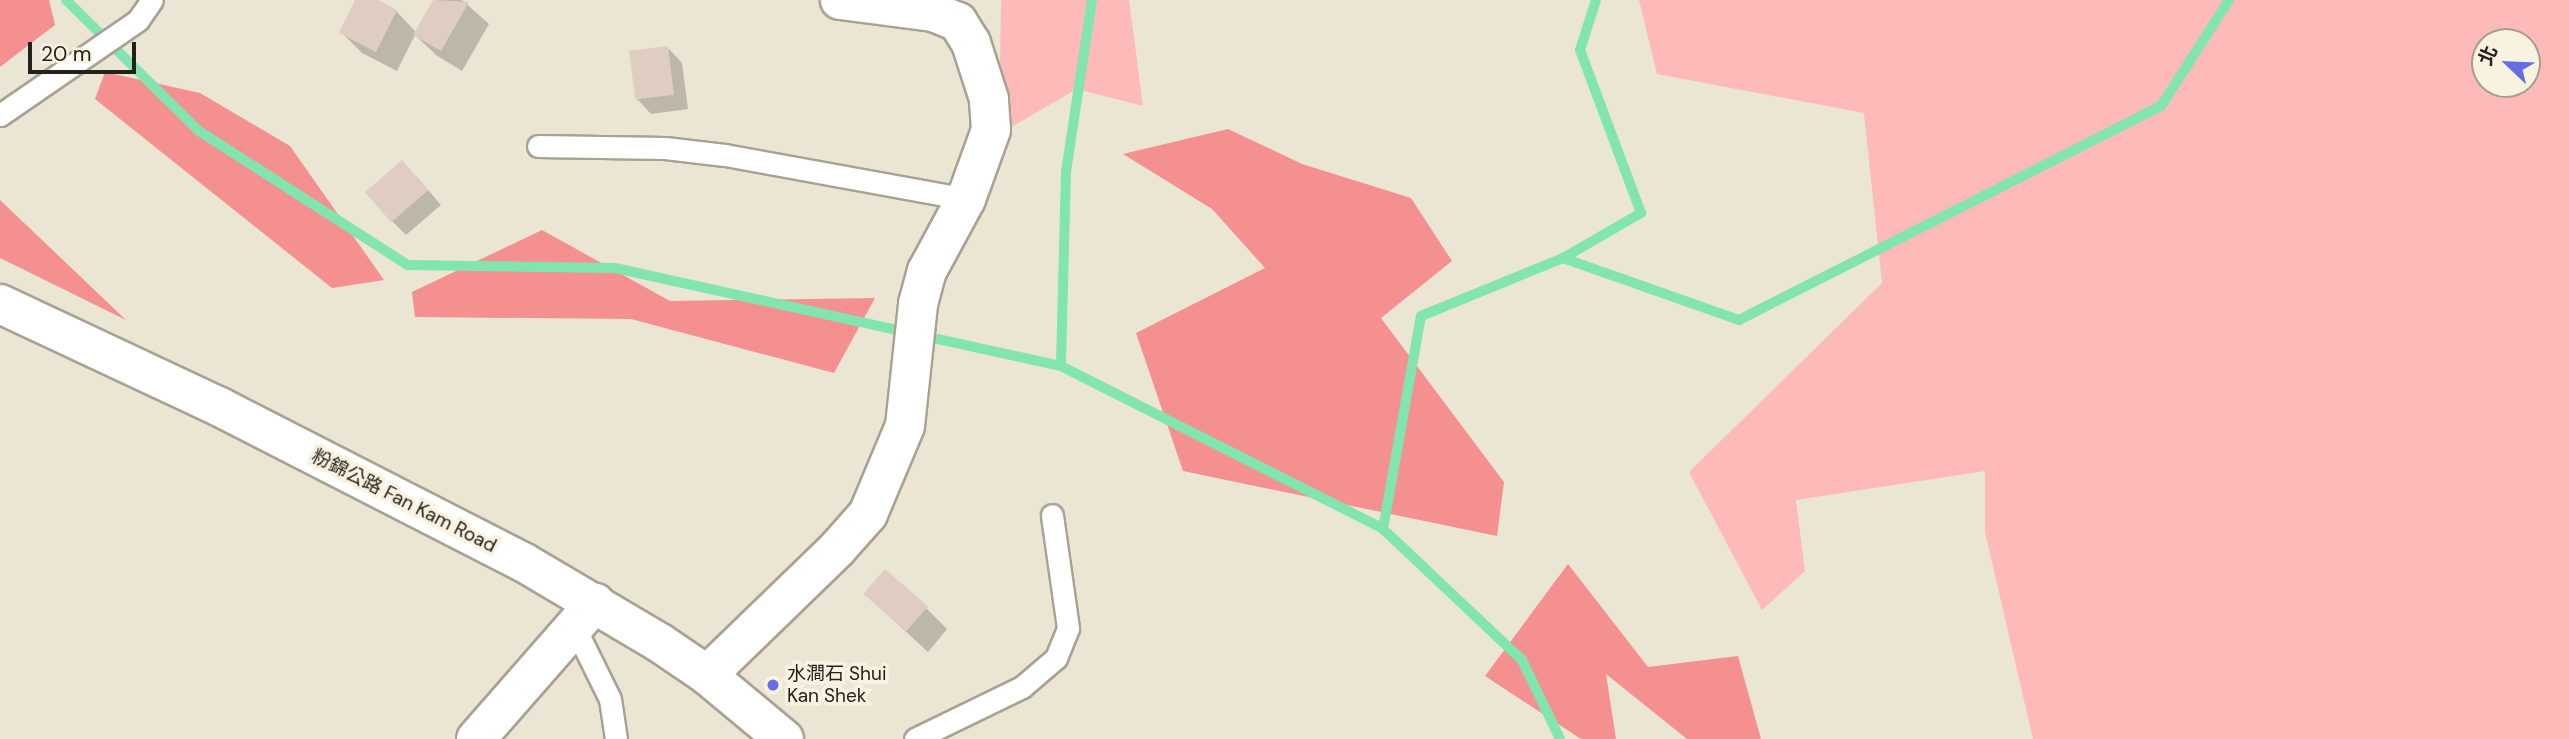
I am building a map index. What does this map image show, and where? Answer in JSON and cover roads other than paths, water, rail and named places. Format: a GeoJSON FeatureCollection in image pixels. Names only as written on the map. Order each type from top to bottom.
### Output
{"type":"FeatureCollection","features":[{"type":"Feature","properties":{"kind":"street"},"geometry":{"type":"LineString","coordinates":[[707,675],[837,549],[868,514],[894,458],[905,426],[918,304],[927,271],[966,199],[991,130],[989,99],[971,43],[958,22],[933,12],[841,0]]}},
{"type":"Feature","properties":{"kind":"street","name":"粉錦公路 Fan Kam Road"},"geometry":{"type":"LineString","coordinates":[[0,304],[232,414],[523,562],[585,615],[707,675],[784,739]]}},
{"type":"Feature","properties":{"kind":"street"},"geometry":{"type":"LineString","coordinates":[[476,739],[585,615]]}},
{"type":"Feature","properties":{"kind":"lane"},"geometry":{"type":"LineString","coordinates":[[0,115],[138,20],[152,0]]}},
{"type":"Feature","properties":{"kind":"lane"},"geometry":{"type":"LineString","coordinates":[[538,146],[665,148],[738,157],[966,199]]}},
{"type":"Feature","properties":{"kind":"lane"},"geometry":{"type":"LineString","coordinates":[[915,739],[1022,687],[1056,658],[1068,628],[1052,515]]}},
{"type":"Feature","properties":{"kind":"lane"},"geometry":{"type":"LineString","coordinates":[[585,615],[610,699],[616,739]]}},
{"type":"Feature","properties":{"kind":"waterway"},"geometry":{"type":"LineString","coordinates":[[66,0],[199,131],[408,265],[615,268],[1061,366]]}},
{"type":"Feature","properties":{"kind":"waterway"},"geometry":{"type":"LineString","coordinates":[[1092,0],[1066,172],[1061,366],[1383,529]]}},
{"type":"Feature","properties":{"kind":"waterway"},"geometry":{"type":"LineString","coordinates":[[1560,739],[1522,660],[1383,529],[1421,316],[1563,258],[1641,213],[1580,50],[1596,0]]}},
{"type":"Feature","properties":{"kind":"waterway"},"geometry":{"type":"LineString","coordinates":[[1563,258],[1739,320],[2161,106],[2229,0]]}},
{"type":"Feature","properties":{"kind":"place","name":"水澗石 Shui Kan Shek"},"geometry":{"type":"Point","coordinates":[773,685]}}]}
